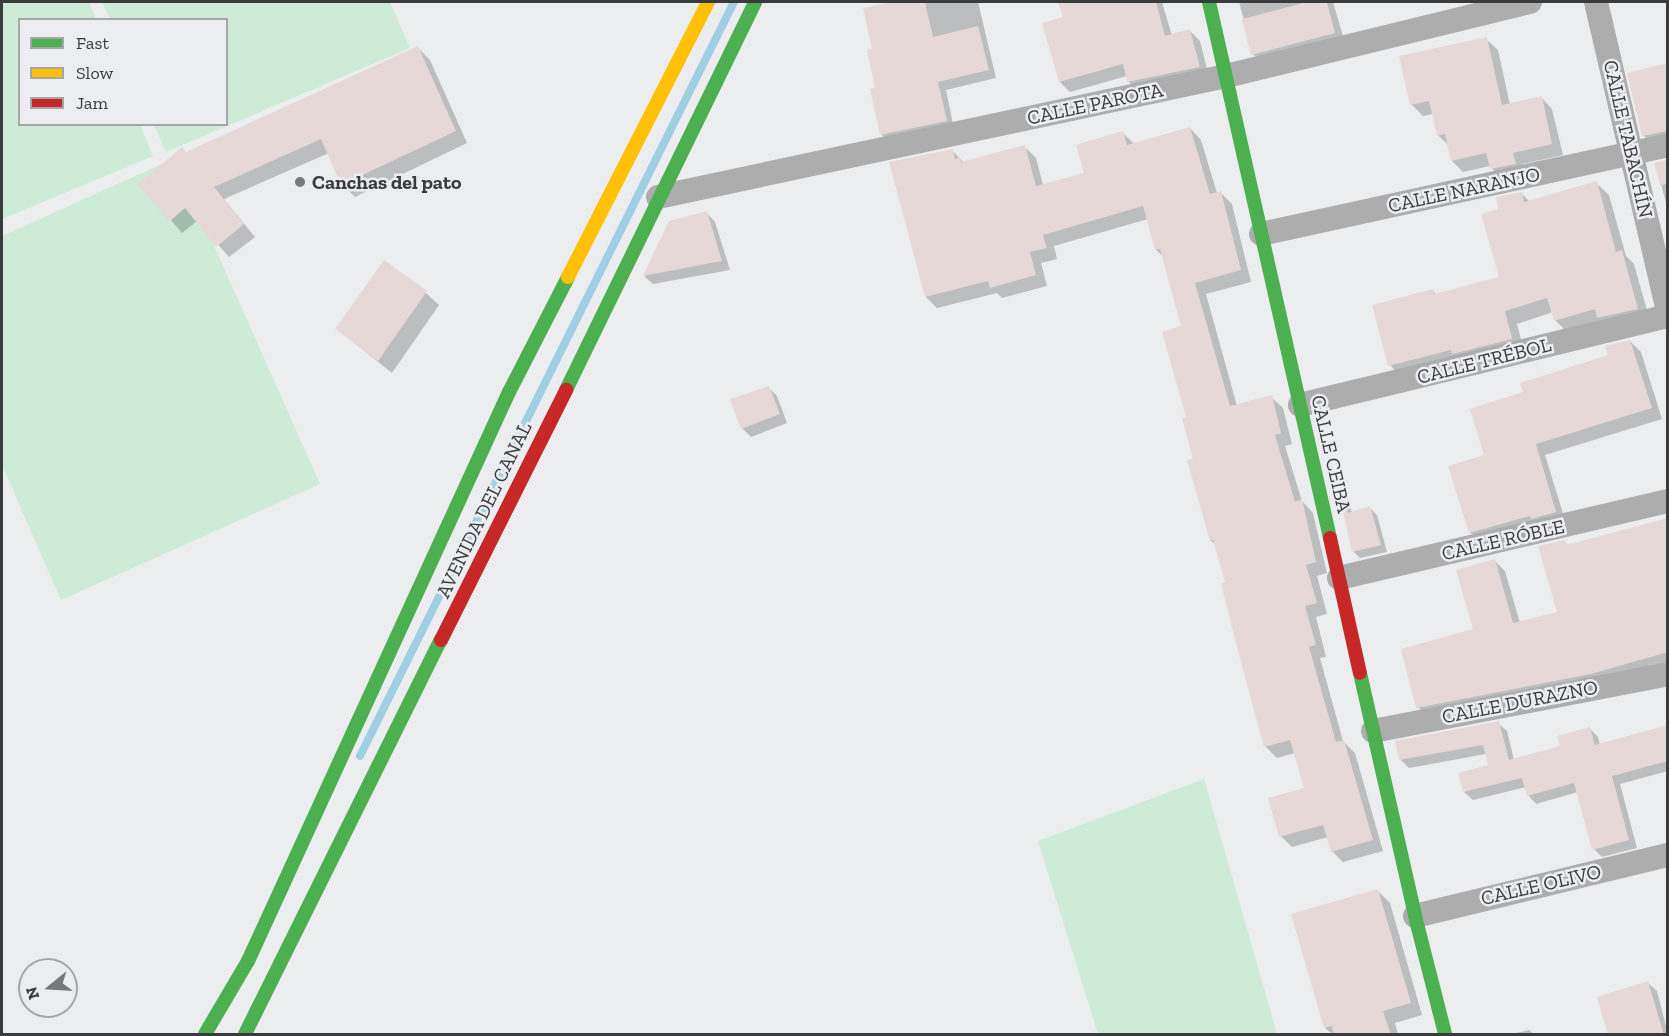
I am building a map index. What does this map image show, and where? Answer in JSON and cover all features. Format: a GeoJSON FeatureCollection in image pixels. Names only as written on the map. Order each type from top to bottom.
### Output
{"type":"FeatureCollection","features":[{"type":"Feature","properties":{"kind":"street"},"geometry":{"type":"LineString","coordinates":[[205,1035],[248,961],[509,392],[708,2]]}},
{"type":"Feature","properties":{"kind":"street","name":"AVENIDA DEL CANAL"},"geometry":{"type":"LineString","coordinates":[[245,1035],[559,404],[755,2]]}},
{"type":"Feature","properties":{"kind":"street","name":"CALLE CEIBA"},"geometry":{"type":"LineString","coordinates":[[1209,2],[1415,916],[1445,1035]]}},
{"type":"Feature","properties":{"kind":"street","name":"CALLE PAROTA"},"geometry":{"type":"LineString","coordinates":[[658,197],[1226,76],[1530,2]]}},
{"type":"Feature","properties":{"kind":"street","name":"CALLE TABACHÍN"},"geometry":{"type":"LineString","coordinates":[[1596,2],[1668,311]]}},
{"type":"Feature","properties":{"kind":"street","name":"CALLE NARANJO"},"geometry":{"type":"LineString","coordinates":[[1261,234],[1668,144]]}},
{"type":"Feature","properties":{"kind":"street","name":"CALLE TRÉBOL"},"geometry":{"type":"LineString","coordinates":[[1300,405],[1668,316]]}},
{"type":"Feature","properties":{"kind":"street","name":"CALLE RÓBLE"},"geometry":{"type":"LineString","coordinates":[[1339,578],[1668,501]]}},
{"type":"Feature","properties":{"kind":"street","name":"CALLE DURAZNO"},"geometry":{"type":"LineString","coordinates":[[1373,731],[1668,674]]}},
{"type":"Feature","properties":{"kind":"street","name":"CALLE OLIVO"},"geometry":{"type":"LineString","coordinates":[[1415,916],[1668,855]]}},
{"type":"Feature","properties":{"kind":"green space"},"geometry":{"type":"Polygon","coordinates":[[[2,2],[89,2],[96,18],[18,18],[18,126],[140,126],[153,156],[2,219],[2,2]]]}},
{"type":"Feature","properties":{"kind":"green space"},"geometry":{"type":"Polygon","coordinates":[[[102,2],[390,2],[410,48],[228,126],[228,18],[110,18],[102,2]]]}},
{"type":"Feature","properties":{"kind":"green space"},"geometry":{"type":"Polygon","coordinates":[[[154,126],[227,126],[166,152],[154,126]]]}},
{"type":"Feature","properties":{"kind":"green space"},"geometry":{"type":"Polygon","coordinates":[[[175,158],[320,484],[61,600],[2,465],[2,236],[175,158]]]}},
{"type":"Feature","properties":{"kind":"green space"},"geometry":{"type":"Polygon","coordinates":[[[1204,779],[1277,1034],[1098,1034],[1038,841],[1204,779]]]}},
{"type":"Feature","properties":{"kind":"building"},"geometry":{"type":"Polygon","coordinates":[[[892,2],[925,2],[933,37],[978,26],[989,70],[938,82],[947,121],[880,135],[870,89],[875,88],[867,50],[872,49],[863,8],[892,2]]]}},
{"type":"Feature","properties":{"kind":"building"},"geometry":{"type":"Polygon","coordinates":[[[1058,2],[1156,2],[1165,36],[1190,29],[1200,67],[1127,82],[1123,64],[1059,82],[1042,23],[1063,17],[1058,2]]]}},
{"type":"Feature","properties":{"kind":"building"},"geometry":{"type":"Polygon","coordinates":[[[1307,2],[1327,2],[1335,33],[1251,55],[1242,19],[1307,2]]]}},
{"type":"Feature","properties":{"kind":"building"},"geometry":{"type":"Polygon","coordinates":[[[1487,37],[1502,105],[1542,96],[1552,144],[1513,153],[1516,164],[1490,169],[1486,153],[1451,161],[1445,134],[1437,136],[1429,101],[1410,105],[1399,56],[1487,37]]]}},
{"type":"Feature","properties":{"kind":"building"},"geometry":{"type":"Polygon","coordinates":[[[418,46],[456,131],[341,185],[321,139],[214,187],[244,224],[216,247],[185,208],[169,222],[138,184],[182,147],[186,152],[418,46]]]}},
{"type":"Feature","properties":{"kind":"building"},"geometry":{"type":"Polygon","coordinates":[[[1668,63],[1668,131],[1642,136],[1627,73],[1668,63]]]}},
{"type":"Feature","properties":{"kind":"building"},"geometry":{"type":"Polygon","coordinates":[[[1190,127],[1210,194],[1221,191],[1241,270],[1195,283],[1230,406],[1272,395],[1281,433],[1275,435],[1295,502],[1302,499],[1316,562],[1306,565],[1317,603],[1305,606],[1316,645],[1309,647],[1336,742],[1344,740],[1373,840],[1331,852],[1323,825],[1279,837],[1268,798],[1304,788],[1290,740],[1264,747],[1221,584],[1225,582],[1213,540],[1210,541],[1187,460],[1193,459],[1182,418],[1186,417],[1162,332],[1181,326],[1160,249],[1155,250],[1143,206],[1043,235],[1047,248],[1030,252],[1036,275],[990,288],[988,281],[925,297],[889,162],[953,149],[955,159],[960,157],[961,162],[1025,145],[1036,186],[1084,173],[1076,145],[1123,131],[1127,145],[1190,127]]]}},
{"type":"Feature","properties":{"kind":"building"},"geometry":{"type":"Polygon","coordinates":[[[1668,160],[1668,184],[1660,185],[1654,163],[1668,160]]]}},
{"type":"Feature","properties":{"kind":"building"},"geometry":{"type":"Polygon","coordinates":[[[1597,181],[1616,252],[1622,250],[1638,309],[1597,318],[1595,309],[1554,321],[1547,298],[1505,311],[1512,339],[1452,354],[1451,350],[1388,366],[1372,305],[1433,289],[1434,294],[1499,277],[1481,214],[1498,209],[1496,197],[1522,192],[1524,202],[1597,181]]]}},
{"type":"Feature","properties":{"kind":"building"},"geometry":{"type":"Polygon","coordinates":[[[707,211],[722,261],[643,276],[669,221],[707,211]]]}},
{"type":"Feature","properties":{"kind":"building"},"geometry":{"type":"Polygon","coordinates":[[[384,260],[427,291],[378,361],[335,329],[384,260]]]}},
{"type":"Feature","properties":{"kind":"building"},"geometry":{"type":"Polygon","coordinates":[[[1630,340],[1652,408],[1536,444],[1556,512],[1531,519],[1530,516],[1469,533],[1448,466],[1484,455],[1470,409],[1523,392],[1520,383],[1608,355],[1605,346],[1630,340]]]}},
{"type":"Feature","properties":{"kind":"building"},"geometry":{"type":"Polygon","coordinates":[[[769,386],[780,414],[741,429],[730,399],[769,386]]]}},
{"type":"Feature","properties":{"kind":"building"},"geometry":{"type":"Polygon","coordinates":[[[1341,488],[1348,513],[1370,506],[1381,545],[1352,552],[1338,489],[1341,488]]]}},
{"type":"Feature","properties":{"kind":"building"},"geometry":{"type":"Polygon","coordinates":[[[1668,518],[1668,652],[1591,674],[1416,708],[1401,649],[1473,629],[1456,570],[1495,559],[1513,623],[1557,612],[1538,546],[1565,540],[1566,545],[1668,518]]]}},
{"type":"Feature","properties":{"kind":"building"},"geometry":{"type":"Polygon","coordinates":[[[1499,721],[1509,760],[1560,746],[1557,736],[1590,727],[1595,745],[1668,725],[1668,761],[1612,776],[1629,840],[1592,850],[1574,783],[1527,796],[1522,778],[1463,792],[1458,773],[1488,765],[1483,745],[1399,760],[1395,741],[1499,721]]]}},
{"type":"Feature","properties":{"kind":"building"},"geometry":{"type":"Polygon","coordinates":[[[1378,889],[1411,1003],[1383,1011],[1391,1035],[1334,1035],[1332,1026],[1324,1028],[1291,914],[1378,889]]]}},
{"type":"Feature","properties":{"kind":"building"},"geometry":{"type":"Polygon","coordinates":[[[1648,981],[1664,1035],[1608,1035],[1597,997],[1648,981]]]}},
{"type":"Feature","properties":{"kind":"waterway"},"geometry":{"type":"LineString","coordinates":[[360,756],[734,2]]}},
{"type":"Feature","properties":{"kind":"traffic: fast"},"geometry":{"type":"LineString","coordinates":[[566,390],[755,2]]}},
{"type":"Feature","properties":{"kind":"traffic: fast"},"geometry":{"type":"LineString","coordinates":[[1209,2],[1330,538]]}},
{"type":"Feature","properties":{"kind":"traffic: fast"},"geometry":{"type":"LineString","coordinates":[[205,1034],[248,961],[509,392],[568,277]]}},
{"type":"Feature","properties":{"kind":"traffic: fast"},"geometry":{"type":"LineString","coordinates":[[245,1034],[441,640]]}},
{"type":"Feature","properties":{"kind":"traffic: fast"},"geometry":{"type":"LineString","coordinates":[[1360,673],[1415,916],[1445,1034]]}},
{"type":"Feature","properties":{"kind":"traffic: slow"},"geometry":{"type":"LineString","coordinates":[[568,277],[708,2]]}},
{"type":"Feature","properties":{"kind":"traffic: jam"},"geometry":{"type":"LineString","coordinates":[[441,640],[566,390]]}},
{"type":"Feature","properties":{"kind":"traffic: jam"},"geometry":{"type":"LineString","coordinates":[[1330,538],[1360,673]]}},
{"type":"Feature","properties":{"kind":"place","name":"Canchas del pato"},"geometry":{"type":"Point","coordinates":[300,182]}}]}
